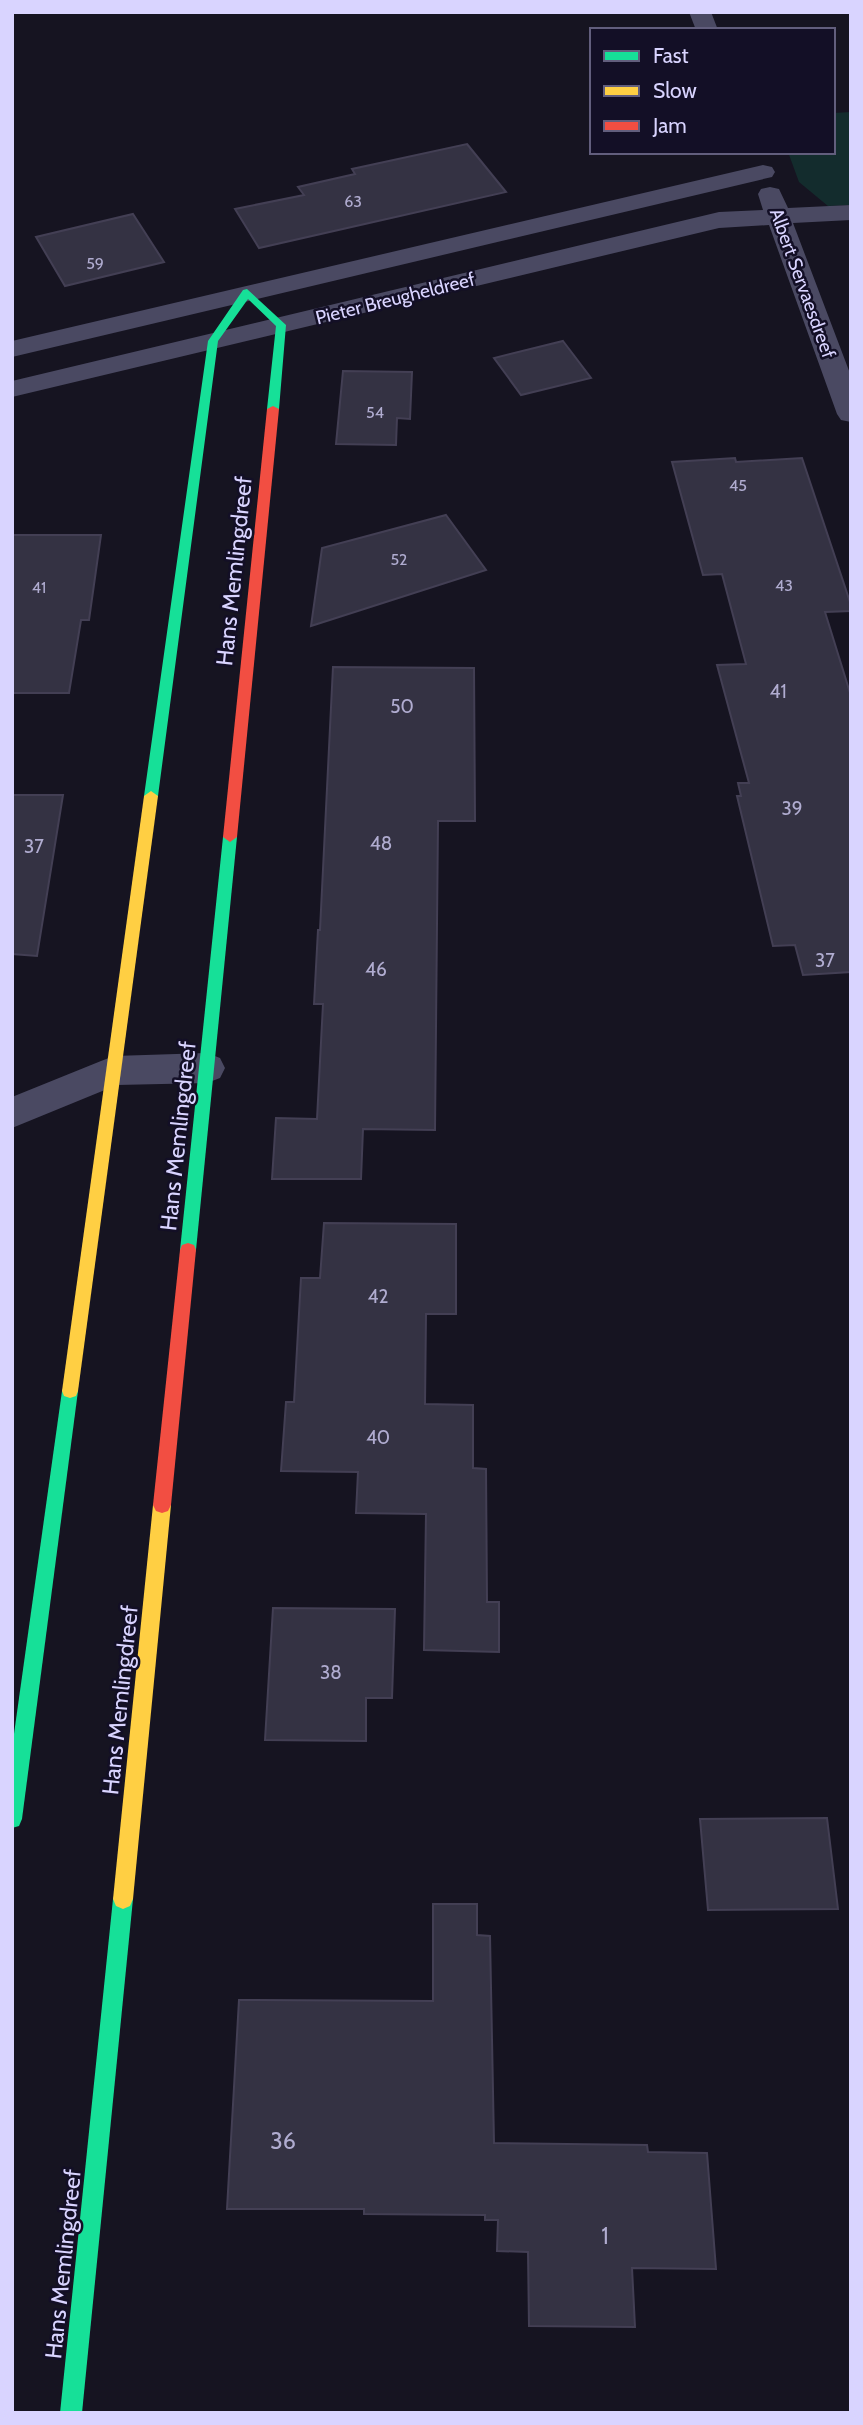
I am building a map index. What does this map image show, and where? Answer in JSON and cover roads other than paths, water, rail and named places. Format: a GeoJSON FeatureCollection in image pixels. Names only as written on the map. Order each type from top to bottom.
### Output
{"type":"FeatureCollection","features":[{"type":"Feature","properties":{"kind":"street","name":"Albert Servaesdreef"},"geometry":{"type":"LineString","coordinates":[[759,162],[851,414]]}},
{"type":"Feature","properties":{"kind":"street","name":"Pieter Breugheldreef"},"geometry":{"type":"LineString","coordinates":[[12,349],[759,162]]}},
{"type":"Feature","properties":{"kind":"street","name":"Pieter Breugheldreef"},"geometry":{"type":"LineString","coordinates":[[12,389],[719,220],[851,212]]}},
{"type":"Feature","properties":{"kind":"street"},"geometry":{"type":"LineString","coordinates":[[12,1819],[213,341],[247,292],[281,325]]}},
{"type":"Feature","properties":{"kind":"street","name":"Hans Memlingdreef"},"geometry":{"type":"LineString","coordinates":[[71,2413],[281,325]]}},
{"type":"Feature","properties":{"kind":"street"},"geometry":{"type":"LineString","coordinates":[[12,1113],[114,1071],[207,1068]]}}]}
